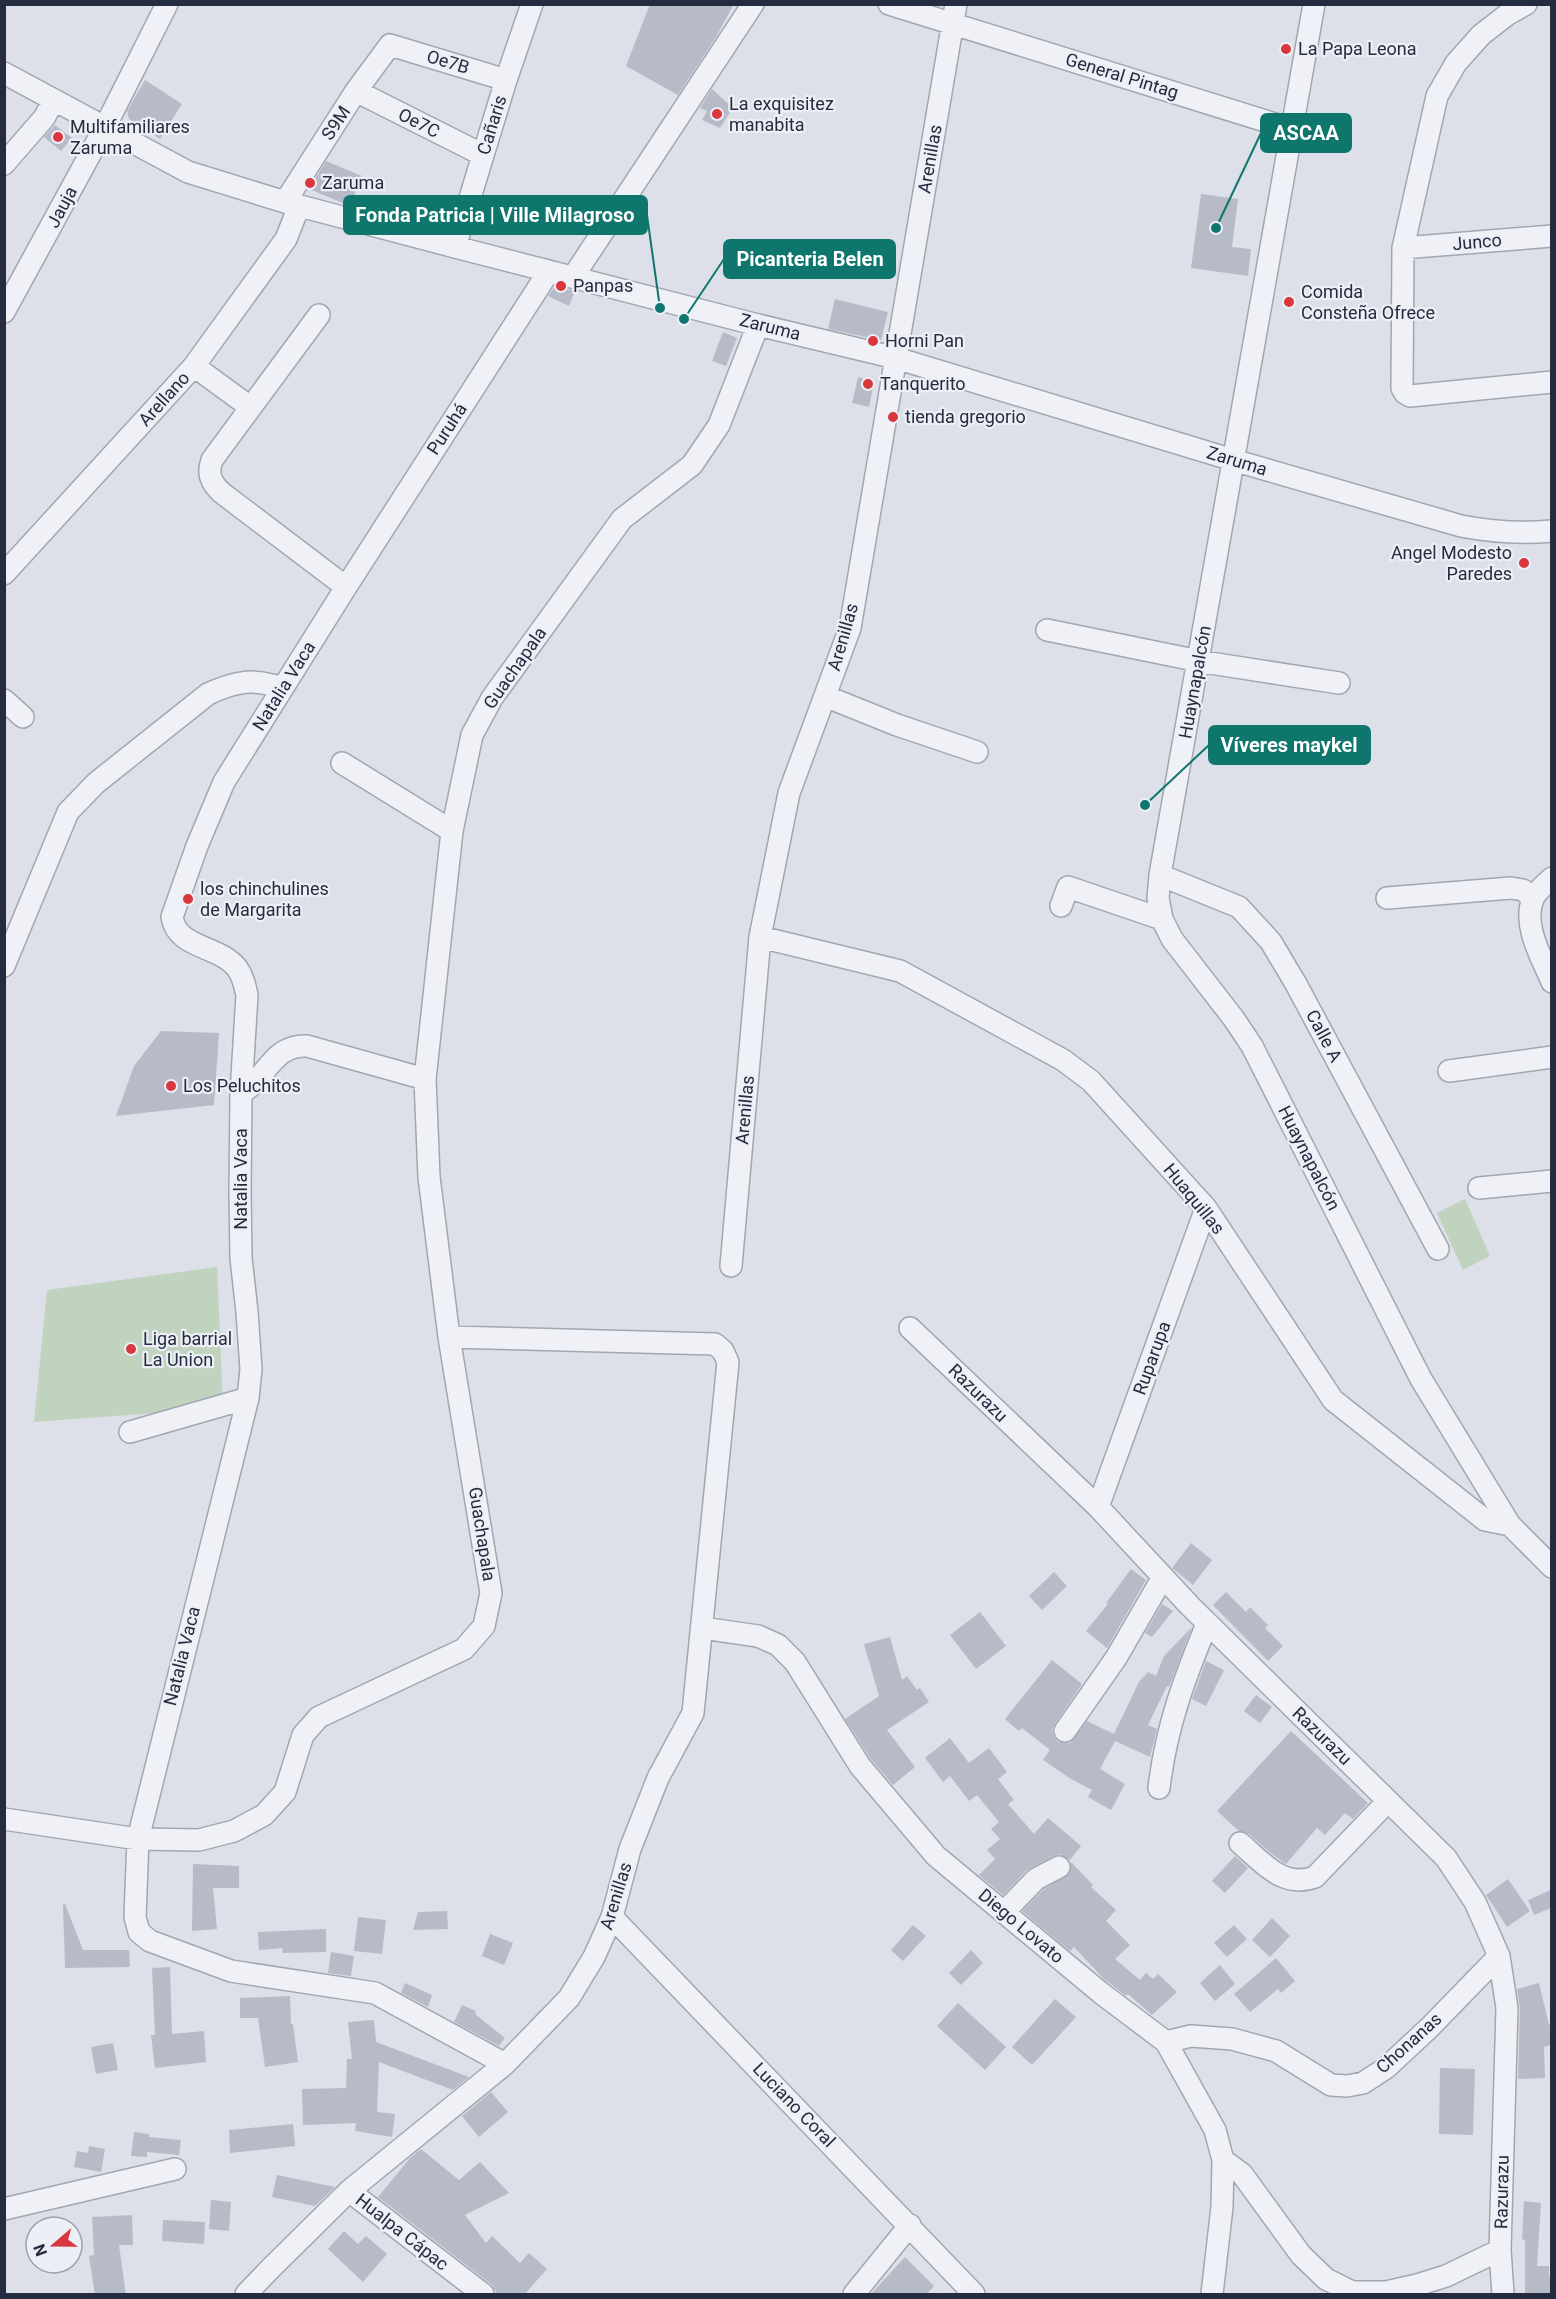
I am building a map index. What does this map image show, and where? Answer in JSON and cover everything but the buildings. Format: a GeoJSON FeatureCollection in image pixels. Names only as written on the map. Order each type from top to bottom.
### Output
{"type":"FeatureCollection","features":[{"type":"Feature","properties":{"kind":"street","name":"Jauja"},"geometry":{"type":"LineString","coordinates":[[4,312],[105,128],[167,4]]}},
{"type":"Feature","properties":{"kind":"street","name":"Cañaris"},"geometry":{"type":"LineString","coordinates":[[455,247],[506,80],[532,4]]}},
{"type":"Feature","properties":{"kind":"street"},"geometry":{"type":"LineString","coordinates":[[573,277],[753,4]]}},
{"type":"Feature","properties":{"kind":"street","name":"General Pintag"},"geometry":{"type":"LineString","coordinates":[[889,4],[954,14],[1291,129]]}},
{"type":"Feature","properties":{"kind":"street","name":"Huaynapalcón"},"geometry":{"type":"LineString","coordinates":[[1314,4],[1160,875],[1158,898],[1162,919],[1172,939],[1252,1046],[1421,1379],[1510,1525]]}},
{"type":"Feature","properties":{"kind":"street"},"geometry":{"type":"LineString","coordinates":[[1527,4],[1508,14],[1481,35],[1456,63],[1437,96],[1402,249],[1402,388],[1410,396],[1551,382]]}},
{"type":"Feature","properties":{"kind":"street","name":"Arenillas"},"geometry":{"type":"LineString","coordinates":[[731,1266],[760,937],[789,793],[850,628],[954,14]]}},
{"type":"Feature","properties":{"kind":"street","name":"Oe7B"},"geometry":{"type":"LineString","coordinates":[[390,45],[506,80]]}},
{"type":"Feature","properties":{"kind":"street","name":"S9M"},"geometry":{"type":"LineString","coordinates":[[292,204],[356,91],[390,45]]}},
{"type":"Feature","properties":{"kind":"street","name":"Zaruma"},"geometry":{"type":"LineString","coordinates":[[4,73],[188,172],[292,204],[758,325],[896,358],[1461,526],[1524,534],[1551,531]]}},
{"type":"Feature","properties":{"kind":"street","name":"Oe7C"},"geometry":{"type":"LineString","coordinates":[[356,91],[483,155]]}},
{"type":"Feature","properties":{"kind":"street"},"geometry":{"type":"LineString","coordinates":[[4,164],[44,118],[54,100]]}},
{"type":"Feature","properties":{"kind":"street","name":"Arellano"},"geometry":{"type":"LineString","coordinates":[[4,574],[194,366],[286,239],[292,204]]}},
{"type":"Feature","properties":{"kind":"street","name":"Junco"},"geometry":{"type":"LineString","coordinates":[[1402,249],[1551,236]]}},
{"type":"Feature","properties":{"kind":"street","name":"Puruhá"},"geometry":{"type":"LineString","coordinates":[[346,586],[549,271]]}},
{"type":"Feature","properties":{"kind":"street"},"geometry":{"type":"LineString","coordinates":[[319,315],[250,407],[212,460],[209,468],[214,486],[346,586]]}},
{"type":"Feature","properties":{"kind":"street","name":"Guachapala"},"geometry":{"type":"LineString","coordinates":[[4,1819],[138,1839],[199,1840],[234,1832],[264,1815],[285,1792],[303,1735],[319,1717],[464,1649],[484,1626],[491,1593],[449,1337],[429,1177],[424,1079],[452,831],[472,735],[492,698],[622,519],[692,465],[719,425],[758,325]]}},
{"type":"Feature","properties":{"kind":"street"},"geometry":{"type":"LineString","coordinates":[[194,366],[250,407]]}},
{"type":"Feature","properties":{"kind":"street","name":"Natalia Vaca"},"geometry":{"type":"LineString","coordinates":[[346,586],[224,782],[197,846],[172,917],[173,926],[179,935],[229,961],[237,969],[244,981],[247,995],[242,1093],[241,1258],[248,1312],[251,1369],[248,1398],[138,1839],[135,1917],[139,1932],[150,1941],[231,1971],[375,1993],[505,2064]]}},
{"type":"Feature","properties":{"kind":"street"},"geometry":{"type":"LineString","coordinates":[[1047,630],[1199,660],[1339,683]]}},
{"type":"Feature","properties":{"kind":"street"},"geometry":{"type":"LineString","coordinates":[[4,966],[68,813],[96,783],[208,694],[226,685],[245,681],[265,682],[283,688]]}},
{"type":"Feature","properties":{"kind":"street"},"geometry":{"type":"LineString","coordinates":[[825,696],[897,725],[977,752]]}},
{"type":"Feature","properties":{"kind":"street"},"geometry":{"type":"LineString","coordinates":[[4,700],[23,717]]}},
{"type":"Feature","properties":{"kind":"street"},"geometry":{"type":"LineString","coordinates":[[342,763],[452,831]]}},
{"type":"Feature","properties":{"kind":"street","name":"Calle A"},"geometry":{"type":"LineString","coordinates":[[1160,875],[1239,907],[1271,942],[1302,994],[1438,1249]]}},
{"type":"Feature","properties":{"kind":"street"},"geometry":{"type":"LineString","coordinates":[[1551,878],[1533,898],[1530,916],[1551,982]]}},
{"type":"Feature","properties":{"kind":"street"},"geometry":{"type":"LineString","coordinates":[[1061,906],[1068,887],[1162,919]]}},
{"type":"Feature","properties":{"kind":"street"},"geometry":{"type":"LineString","coordinates":[[1387,898],[1511,888],[1523,890],[1533,898]]}},
{"type":"Feature","properties":{"kind":"street","name":"Huaquillas"},"geometry":{"type":"LineString","coordinates":[[760,937],[900,971],[1063,1060],[1091,1081],[1206,1208],[1333,1401],[1485,1520],[1510,1525]]}},
{"type":"Feature","properties":{"kind":"street"},"geometry":{"type":"LineString","coordinates":[[242,1093],[253,1087],[272,1062],[286,1049],[297,1046],[307,1046],[424,1079]]}},
{"type":"Feature","properties":{"kind":"street"},"geometry":{"type":"LineString","coordinates":[[1449,1071],[1551,1057]]}},
{"type":"Feature","properties":{"kind":"street"},"geometry":{"type":"LineString","coordinates":[[1479,1188],[1551,1181]]}},
{"type":"Feature","properties":{"kind":"street","name":"Ruparupa"},"geometry":{"type":"LineString","coordinates":[[1098,1507],[1206,1208]]}},
{"type":"Feature","properties":{"kind":"street","name":"Razurazu"},"geometry":{"type":"LineString","coordinates":[[910,1328],[1098,1507],[1208,1624],[1446,1858],[1475,1902],[1499,1956],[1507,2008],[1500,2250],[1503,2295]]}},
{"type":"Feature","properties":{"kind":"street","name":"Arenillas"},"geometry":{"type":"LineString","coordinates":[[246,2295],[350,2191],[505,2064],[569,1998],[594,1957],[612,1917],[630,1849],[658,1778],[693,1713],[728,1362],[723,1351],[716,1344],[449,1337]]}},
{"type":"Feature","properties":{"kind":"street"},"geometry":{"type":"LineString","coordinates":[[130,1432],[248,1398]]}},
{"type":"Feature","properties":{"kind":"street"},"geometry":{"type":"LineString","coordinates":[[1510,1525],[1551,1567]]}},
{"type":"Feature","properties":{"kind":"street"},"geometry":{"type":"LineString","coordinates":[[1065,1731],[1116,1659],[1163,1577]]}},
{"type":"Feature","properties":{"kind":"street"},"geometry":{"type":"LineString","coordinates":[[1159,1788],[1165,1743],[1177,1700],[1208,1624]]}},
{"type":"Feature","properties":{"kind":"street","name":"Diego Lovato"},"geometry":{"type":"LineString","coordinates":[[703,1628],[758,1636],[778,1644],[795,1662],[860,1766],[936,1856],[1101,1993],[1166,2042],[1215,2130],[1223,2160],[1222,2207],[1212,2295]]}},
{"type":"Feature","properties":{"kind":"street"},"geometry":{"type":"LineString","coordinates":[[1240,1843],[1270,1869],[1296,1881],[1305,1881],[1315,1877],[1388,1801]]}},
{"type":"Feature","properties":{"kind":"street"},"geometry":{"type":"LineString","coordinates":[[1004,1912],[1036,1879],[1059,1867]]}},
{"type":"Feature","properties":{"kind":"street","name":"Luciano Coral"},"geometry":{"type":"LineString","coordinates":[[612,1917],[910,2225],[974,2295]]}},
{"type":"Feature","properties":{"kind":"street","name":"Chonanas"},"geometry":{"type":"LineString","coordinates":[[1166,2042],[1191,2036],[1232,2039],[1276,2051],[1331,2085],[1347,2086],[1363,2083],[1386,2068],[1429,2028],[1499,1956]]}},
{"type":"Feature","properties":{"kind":"street","name":"Razurazu"},"geometry":{"type":"LineString","coordinates":[[1223,2160],[1242,2174],[1301,2255],[1326,2278],[1352,2292],[1386,2292],[1417,2285],[1446,2276],[1500,2250]]}},
{"type":"Feature","properties":{"kind":"street"},"geometry":{"type":"LineString","coordinates":[[4,2209],[175,2169]]}},
{"type":"Feature","properties":{"kind":"street","name":"Hualpa Cápac"},"geometry":{"type":"LineString","coordinates":[[350,2191],[483,2295]]}},
{"type":"Feature","properties":{"kind":"street"},"geometry":{"type":"LineString","coordinates":[[854,2295],[910,2225]]}},
{"type":"Feature","properties":{"kind":"green space"},"geometry":{"type":"Polygon","coordinates":[[[1465,1199],[1490,1256],[1463,1270],[1437,1213],[1465,1199]]]}},
{"type":"Feature","properties":{"kind":"green space","name":"Liga barrial La Union"},"geometry":{"type":"Polygon","coordinates":[[[217,1267],[223,1408],[34,1422],[47,1290],[217,1267]]]}},
{"type":"Feature","properties":{"kind":"place","name":"La Papa Leona"},"geometry":{"type":"Point","coordinates":[1286,49]}},
{"type":"Feature","properties":{"kind":"place","name":"La exquisitez manabita"},"geometry":{"type":"Point","coordinates":[717,114]}},
{"type":"Feature","properties":{"kind":"place","name":"Multifamiliares Zaruma"},"geometry":{"type":"Point","coordinates":[58,137]}},
{"type":"Feature","properties":{"kind":"place","name":"Zaruma"},"geometry":{"type":"Point","coordinates":[310,183]}},
{"type":"Feature","properties":{"kind":"place","name":"ASCAA"},"geometry":{"type":"Point","coordinates":[1216,228]}},
{"type":"Feature","properties":{"kind":"place","name":"Panpas"},"geometry":{"type":"Point","coordinates":[561,286]}},
{"type":"Feature","properties":{"kind":"place","name":"Comida Consteña Ofrece"},"geometry":{"type":"Point","coordinates":[1289,302]}},
{"type":"Feature","properties":{"kind":"place","name":"Fonda Patricia | Ville Milagroso"},"geometry":{"type":"Point","coordinates":[660,308]}},
{"type":"Feature","properties":{"kind":"place","name":"Picanteria Belen"},"geometry":{"type":"Point","coordinates":[684,319]}},
{"type":"Feature","properties":{"kind":"place","name":"Horni Pan"},"geometry":{"type":"Point","coordinates":[873,341]}},
{"type":"Feature","properties":{"kind":"place","name":"Tanquerito"},"geometry":{"type":"Point","coordinates":[868,384]}},
{"type":"Feature","properties":{"kind":"place","name":"tienda gregorio"},"geometry":{"type":"Point","coordinates":[893,417]}},
{"type":"Feature","properties":{"kind":"place","name":"Angel Modesto Paredes"},"geometry":{"type":"Point","coordinates":[1524,563]}},
{"type":"Feature","properties":{"kind":"place","name":"Víveres maykel"},"geometry":{"type":"Point","coordinates":[1145,805]}},
{"type":"Feature","properties":{"kind":"place","name":"los chinchulines de Margarita"},"geometry":{"type":"Point","coordinates":[188,899]}},
{"type":"Feature","properties":{"kind":"place","name":"Los Peluchitos"},"geometry":{"type":"Point","coordinates":[171,1086]}},
{"type":"Feature","properties":{"kind":"place","name":"Liga barrial La Union"},"geometry":{"type":"Point","coordinates":[131,1349]}}]}
